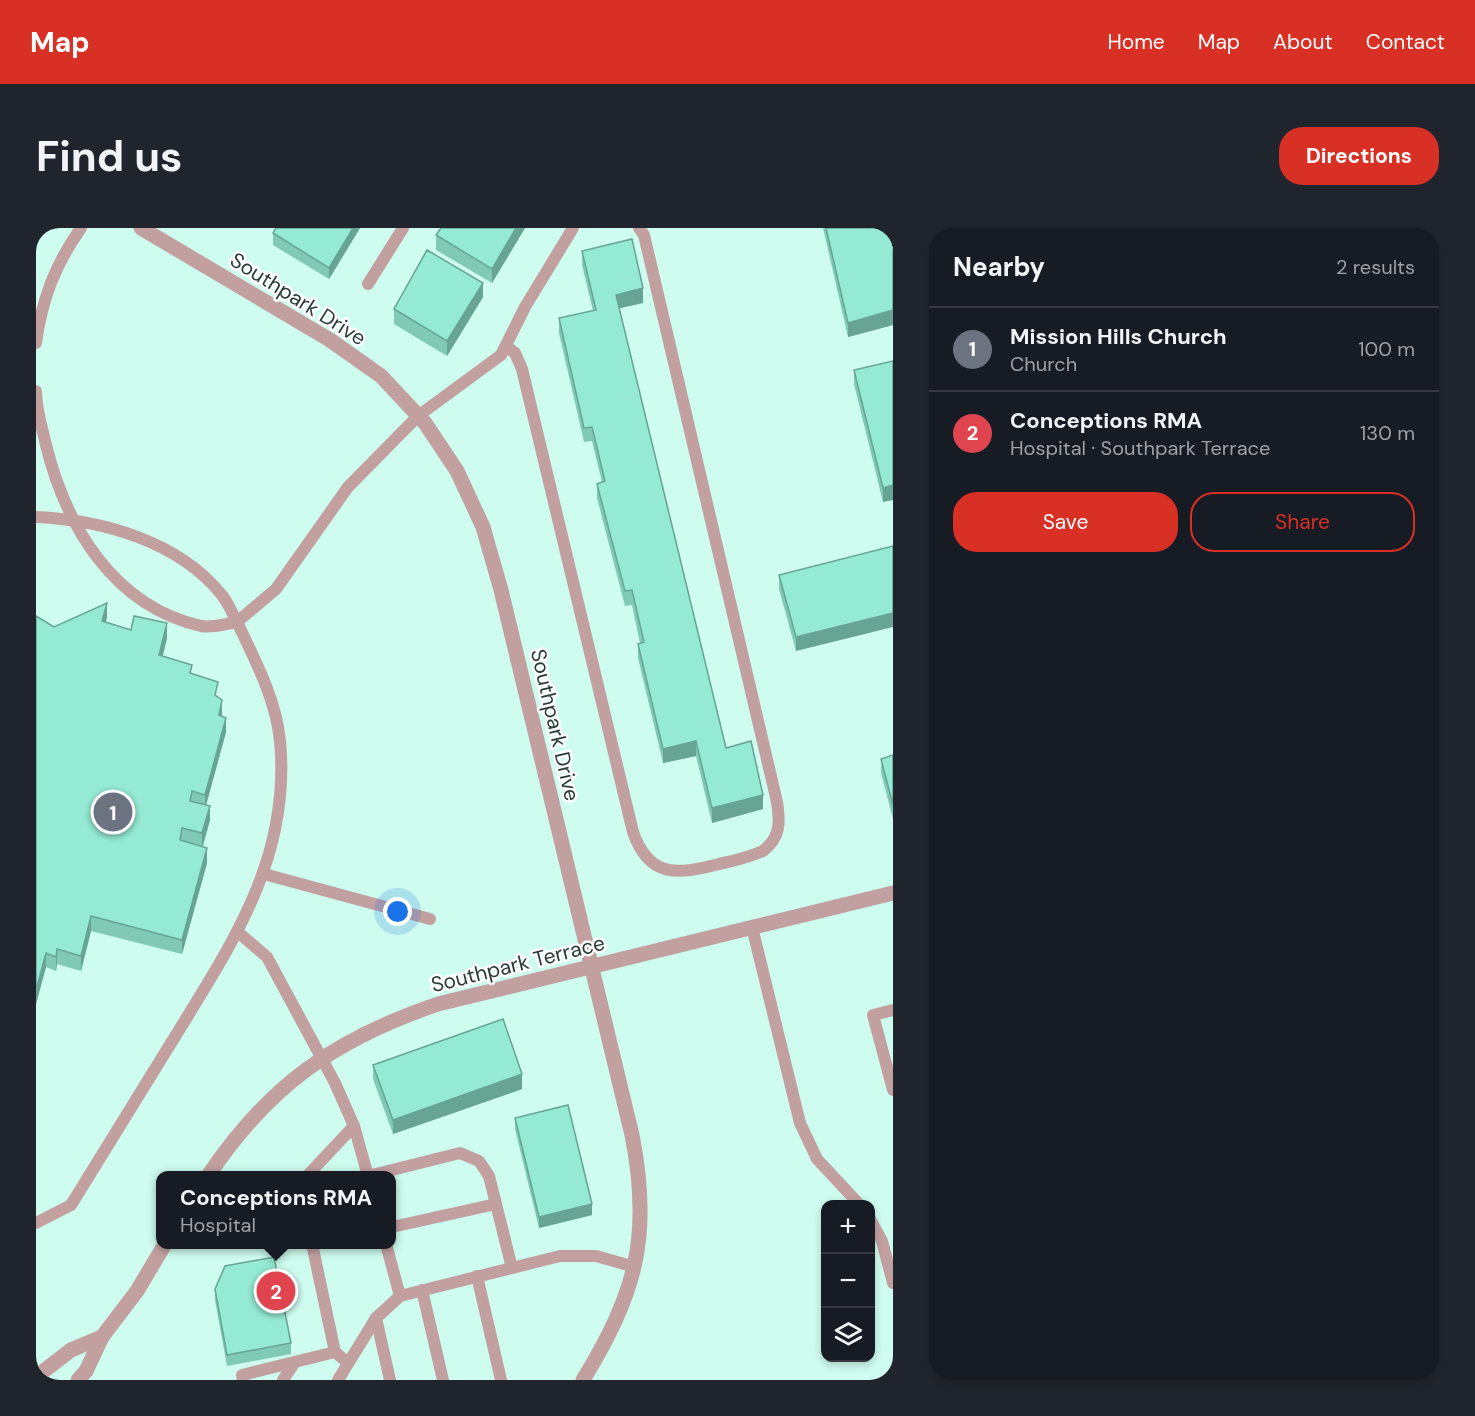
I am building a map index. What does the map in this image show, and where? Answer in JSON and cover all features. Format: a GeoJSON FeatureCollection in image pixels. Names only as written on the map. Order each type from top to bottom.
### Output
{"type":"FeatureCollection","features":[{"type":"Feature","properties":{"kind":"street","name":"Southpark Drive"},"geometry":{"type":"LineString","coordinates":[[141,228],[330,340],[381,376],[418,416],[457,471],[483,527],[504,601],[638,1168],[642,1208],[635,1267],[616,1323],[583,1380]]}},
{"type":"Feature","properties":{"kind":"street","name":"Southpark Terrace"},"geometry":{"type":"LineString","coordinates":[[212,1171],[261,1108],[320,1058],[349,1040],[405,1015],[438,1004],[893,893]]}},
{"type":"Feature","properties":{"kind":"street"},"geometry":{"type":"LineString","coordinates":[[78,1380],[86,1371],[102,1337],[136,1291],[162,1249]]}},
{"type":"Feature","properties":{"kind":"street"},"geometry":{"type":"LineString","coordinates":[[36,1377],[71,1350],[102,1337]]}},
{"type":"Feature","properties":{"kind":"lane"},"geometry":{"type":"LineString","coordinates":[[36,343],[41,308],[50,280],[81,228]]}},
{"type":"Feature","properties":{"kind":"lane"},"geometry":{"type":"LineString","coordinates":[[368,284],[403,228]]}},
{"type":"Feature","properties":{"kind":"lane"},"geometry":{"type":"LineString","coordinates":[[36,391],[36,405],[51,464],[71,519],[101,565],[128,591],[162,613],[203,627],[237,622],[276,590],[348,486],[418,416],[493,361],[506,346],[525,307],[573,228]]}},
{"type":"Feature","properties":{"kind":"lane"},"geometry":{"type":"LineString","coordinates":[[506,346],[515,353],[522,369],[630,820],[641,854],[658,867],[682,871],[699,869],[764,851],[771,845],[779,828],[777,802],[644,235],[639,228]]}},
{"type":"Feature","properties":{"kind":"lane"},"geometry":{"type":"LineString","coordinates":[[36,517],[71,519],[124,532],[161,547],[192,567],[222,594],[268,689],[280,740],[281,789],[274,841],[264,874],[238,933],[71,1205],[36,1223]]}},
{"type":"Feature","properties":{"kind":"lane"},"geometry":{"type":"LineString","coordinates":[[264,874],[430,919]]}},
{"type":"Feature","properties":{"kind":"lane"},"geometry":{"type":"LineString","coordinates":[[752,927],[800,1123],[817,1159],[828,1175],[855,1200]]}},
{"type":"Feature","properties":{"kind":"lane"},"geometry":{"type":"LineString","coordinates":[[238,933],[267,957],[354,1126],[367,1171]]}},
{"type":"Feature","properties":{"kind":"lane"},"geometry":{"type":"LineString","coordinates":[[893,1010],[873,1015],[890,1067],[893,1090]]}},
{"type":"Feature","properties":{"kind":"lane"},"geometry":{"type":"LineString","coordinates":[[312,1171],[354,1126]]}},
{"type":"Feature","properties":{"kind":"lane"},"geometry":{"type":"LineString","coordinates":[[388,1171],[460,1153],[479,1161],[489,1176],[512,1268]]}},
{"type":"Feature","properties":{"kind":"lane"},"geometry":{"type":"LineString","coordinates":[[396,1226],[496,1204]]}},
{"type":"Feature","properties":{"kind":"lane"},"geometry":{"type":"LineString","coordinates":[[875,1228],[882,1241],[893,1283]]}},
{"type":"Feature","properties":{"kind":"lane"},"geometry":{"type":"LineString","coordinates":[[313,1249],[335,1352],[348,1363]]}},
{"type":"Feature","properties":{"kind":"lane"},"geometry":{"type":"LineString","coordinates":[[387,1249],[400,1296]]}},
{"type":"Feature","properties":{"kind":"lane"},"geometry":{"type":"LineString","coordinates":[[338,1380],[376,1318],[400,1296],[574,1254],[596,1256],[635,1267]]}},
{"type":"Feature","properties":{"kind":"lane"},"geometry":{"type":"LineString","coordinates":[[477,1276],[501,1380]]}},
{"type":"Feature","properties":{"kind":"lane"},"geometry":{"type":"LineString","coordinates":[[422,1290],[442,1380]]}},
{"type":"Feature","properties":{"kind":"lane"},"geometry":{"type":"LineString","coordinates":[[376,1318],[390,1380]]}},
{"type":"Feature","properties":{"kind":"lane"},"geometry":{"type":"LineString","coordinates":[[243,1380],[242,1375],[335,1352]]}},
{"type":"Feature","properties":{"kind":"lane"},"geometry":{"type":"LineString","coordinates":[[284,1380],[295,1362]]}},
{"type":"Feature","properties":{"kind":"building"},"geometry":{"type":"Polygon","coordinates":[[[276,228],[353,228],[329,268],[273,233],[276,228]]]}},
{"type":"Feature","properties":{"kind":"building"},"geometry":{"type":"Polygon","coordinates":[[[441,228],[516,228],[492,269],[436,235],[441,228]]]}},
{"type":"Feature","properties":{"kind":"building"},"geometry":{"type":"Polygon","coordinates":[[[826,228],[888,228],[893,247],[893,310],[848,323],[826,228]]]}},
{"type":"Feature","properties":{"kind":"building"},"geometry":{"type":"Polygon","coordinates":[[[632,239],[643,288],[616,295],[726,748],[751,741],[763,795],[712,808],[696,741],[663,749],[638,644],[644,642],[632,590],[625,591],[597,484],[605,481],[592,427],[584,428],[559,318],[596,310],[582,251],[632,239]]]}},
{"type":"Feature","properties":{"kind":"building"},"geometry":{"type":"Polygon","coordinates":[[[427,250],[483,283],[447,341],[394,309],[427,250]]]}},
{"type":"Feature","properties":{"kind":"building"},"geometry":{"type":"Polygon","coordinates":[[[893,361],[893,485],[883,488],[854,370],[893,361]]]}},
{"type":"Feature","properties":{"kind":"building"},"geometry":{"type":"Polygon","coordinates":[[[893,546],[893,613],[796,637],[779,575],[893,546]]]}},
{"type":"Feature","properties":{"kind":"building"},"geometry":{"type":"Polygon","coordinates":[[[107,603],[102,621],[131,630],[134,616],[167,623],[159,655],[192,665],[190,673],[218,682],[215,695],[222,700],[219,715],[226,718],[205,795],[192,791],[190,801],[210,806],[202,833],[182,828],[180,840],[207,848],[182,940],[91,916],[81,956],[57,949],[56,957],[46,953],[36,990],[36,616],[54,627],[107,603]]]}},
{"type":"Feature","properties":{"kind":"building"},"geometry":{"type":"Polygon","coordinates":[[[893,755],[893,805],[881,759],[893,755]]]}},
{"type":"Feature","properties":{"kind":"building"},"geometry":{"type":"Polygon","coordinates":[[[503,1019],[522,1074],[393,1120],[373,1065],[503,1019]]]}},
{"type":"Feature","properties":{"kind":"building"},"geometry":{"type":"Polygon","coordinates":[[[568,1105],[592,1204],[539,1217],[515,1118],[568,1105]]]}},
{"type":"Feature","properties":{"kind":"building"},"geometry":{"type":"Polygon","coordinates":[[[274,1257],[291,1343],[227,1355],[215,1289],[225,1266],[274,1257]]]}},
{"type":"Feature","properties":{"kind":"place","name":"Mission Hills Church"},"geometry":{"type":"Point","coordinates":[113,812]}},
{"type":"Feature","properties":{"kind":"place","name":"Conceptions RMA"},"geometry":{"type":"Point","coordinates":[276,1291]}}]}
